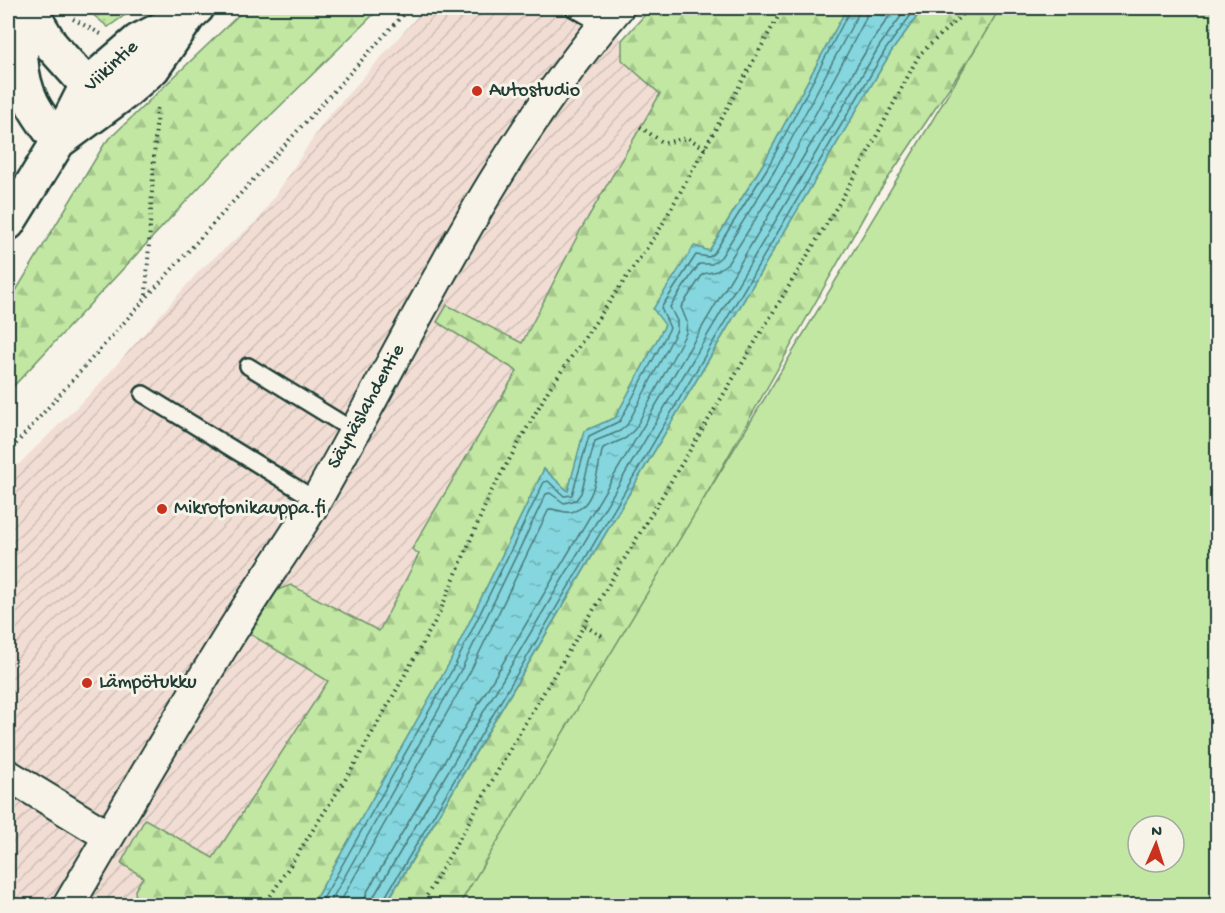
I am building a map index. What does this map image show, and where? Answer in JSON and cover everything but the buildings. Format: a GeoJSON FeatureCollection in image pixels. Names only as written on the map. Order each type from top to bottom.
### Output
{"type":"FeatureCollection","features":[{"type":"Feature","properties":{"kind":"main road"},"geometry":{"type":"LineString","coordinates":[[22,8],[19,58],[32,103],[58,142]]}},
{"type":"Feature","properties":{"kind":"main road"},"geometry":{"type":"LineString","coordinates":[[29,8],[51,45],[87,85]]}},
{"type":"Feature","properties":{"kind":"main road","name":"Viikintie"},"geometry":{"type":"LineString","coordinates":[[58,142],[123,94],[153,68],[193,11]]}},
{"type":"Feature","properties":{"kind":"main road","name":"Viikintie"},"geometry":{"type":"LineString","coordinates":[[8,223],[58,142],[87,85],[138,41],[193,11]]}},
{"type":"Feature","properties":{"kind":"street","name":"Säynäslahdentie"},"geometry":{"type":"LineString","coordinates":[[68,906],[234,626],[316,500],[483,198],[527,127],[610,16]]}},
{"type":"Feature","properties":{"kind":"street"},"geometry":{"type":"LineString","coordinates":[[8,775],[108,836]]}},
{"type":"Feature","properties":{"kind":"lane"},"geometry":{"type":"LineString","coordinates":[[573,8],[610,16]]}},
{"type":"Feature","properties":{"kind":"lane"},"geometry":{"type":"LineString","coordinates":[[248,366],[354,431]]}},
{"type":"Feature","properties":{"kind":"lane"},"geometry":{"type":"LineString","coordinates":[[143,394],[316,500]]}},
{"type":"Feature","properties":{"kind":"path"},"geometry":{"type":"LineString","coordinates":[[8,453],[146,296],[409,8]]}},
{"type":"Feature","properties":{"kind":"path"},"geometry":{"type":"LineString","coordinates":[[264,906],[352,769],[438,616],[491,492],[549,389],[658,232],[783,8]]}},
{"type":"Feature","properties":{"kind":"path"},"geometry":{"type":"LineString","coordinates":[[421,906],[515,741],[856,175],[920,54],[969,8]]}},
{"type":"Feature","properties":{"kind":"path"},"geometry":{"type":"LineString","coordinates":[[67,13],[71,18],[92,27],[106,38]]}},
{"type":"Feature","properties":{"kind":"path"},"geometry":{"type":"LineString","coordinates":[[146,296],[157,102]]}},
{"type":"Feature","properties":{"kind":"path"},"geometry":{"type":"LineString","coordinates":[[640,127],[664,143],[688,138],[706,148]]}},
{"type":"Feature","properties":{"kind":"path"},"geometry":{"type":"LineString","coordinates":[[585,626],[604,637]]}},
{"type":"Feature","properties":{"kind":"shaded area"},"geometry":{"type":"Polygon","coordinates":[[[425,8],[587,8],[622,40],[622,60],[660,94],[580,231],[521,344],[517,370],[412,549],[419,554],[379,631],[291,585],[251,634],[328,680],[213,858],[121,863],[143,877],[136,901],[142,905],[8,906],[8,475],[98,386],[200,270],[259,219],[326,119],[425,8]]]}},
{"type":"Feature","properties":{"kind":"green space"},"geometry":{"type":"Polygon","coordinates":[[[85,8],[135,8],[108,27],[85,8]]]}},
{"type":"Feature","properties":{"kind":"green space"},"geometry":{"type":"Polygon","coordinates":[[[246,8],[380,8],[220,165],[8,392],[8,304],[105,143],[246,8]]]}},
{"type":"Feature","properties":{"kind":"green space"},"geometry":{"type":"Polygon","coordinates":[[[651,8],[847,8],[763,164],[709,251],[694,246],[665,325],[615,418],[584,431],[568,492],[544,469],[450,662],[312,905],[142,905],[136,901],[135,890],[143,877],[121,863],[145,819],[213,858],[328,681],[250,634],[277,590],[291,585],[379,631],[419,554],[412,549],[517,371],[437,322],[447,305],[522,343],[580,231],[660,94],[622,60],[622,40],[651,8]]]}},
{"type":"Feature","properties":{"kind":"green space"},"geometry":{"type":"Polygon","coordinates":[[[923,8],[1013,8],[995,20],[874,199],[474,905],[385,906],[891,52],[923,8]]]}},
{"type":"Feature","properties":{"kind":"green space"},"geometry":{"type":"Polygon","coordinates":[[[1000,8],[1217,8],[1217,905],[459,905],[1000,8]]]}},
{"type":"Feature","properties":{"kind":"water"},"geometry":{"type":"Polygon","coordinates":[[[847,8],[923,8],[891,52],[385,905],[312,905],[450,662],[544,469],[568,491],[584,431],[615,418],[665,325],[653,309],[694,246],[709,251],[763,164],[847,8]]]}},
{"type":"Feature","properties":{"kind":"place","name":"Autostudio"},"geometry":{"type":"Point","coordinates":[477,91]}},
{"type":"Feature","properties":{"kind":"place","name":"Mikrofonikauppa.fi"},"geometry":{"type":"Point","coordinates":[162,509]}},
{"type":"Feature","properties":{"kind":"place","name":"Lämpötukku"},"geometry":{"type":"Point","coordinates":[87,683]}}]}
